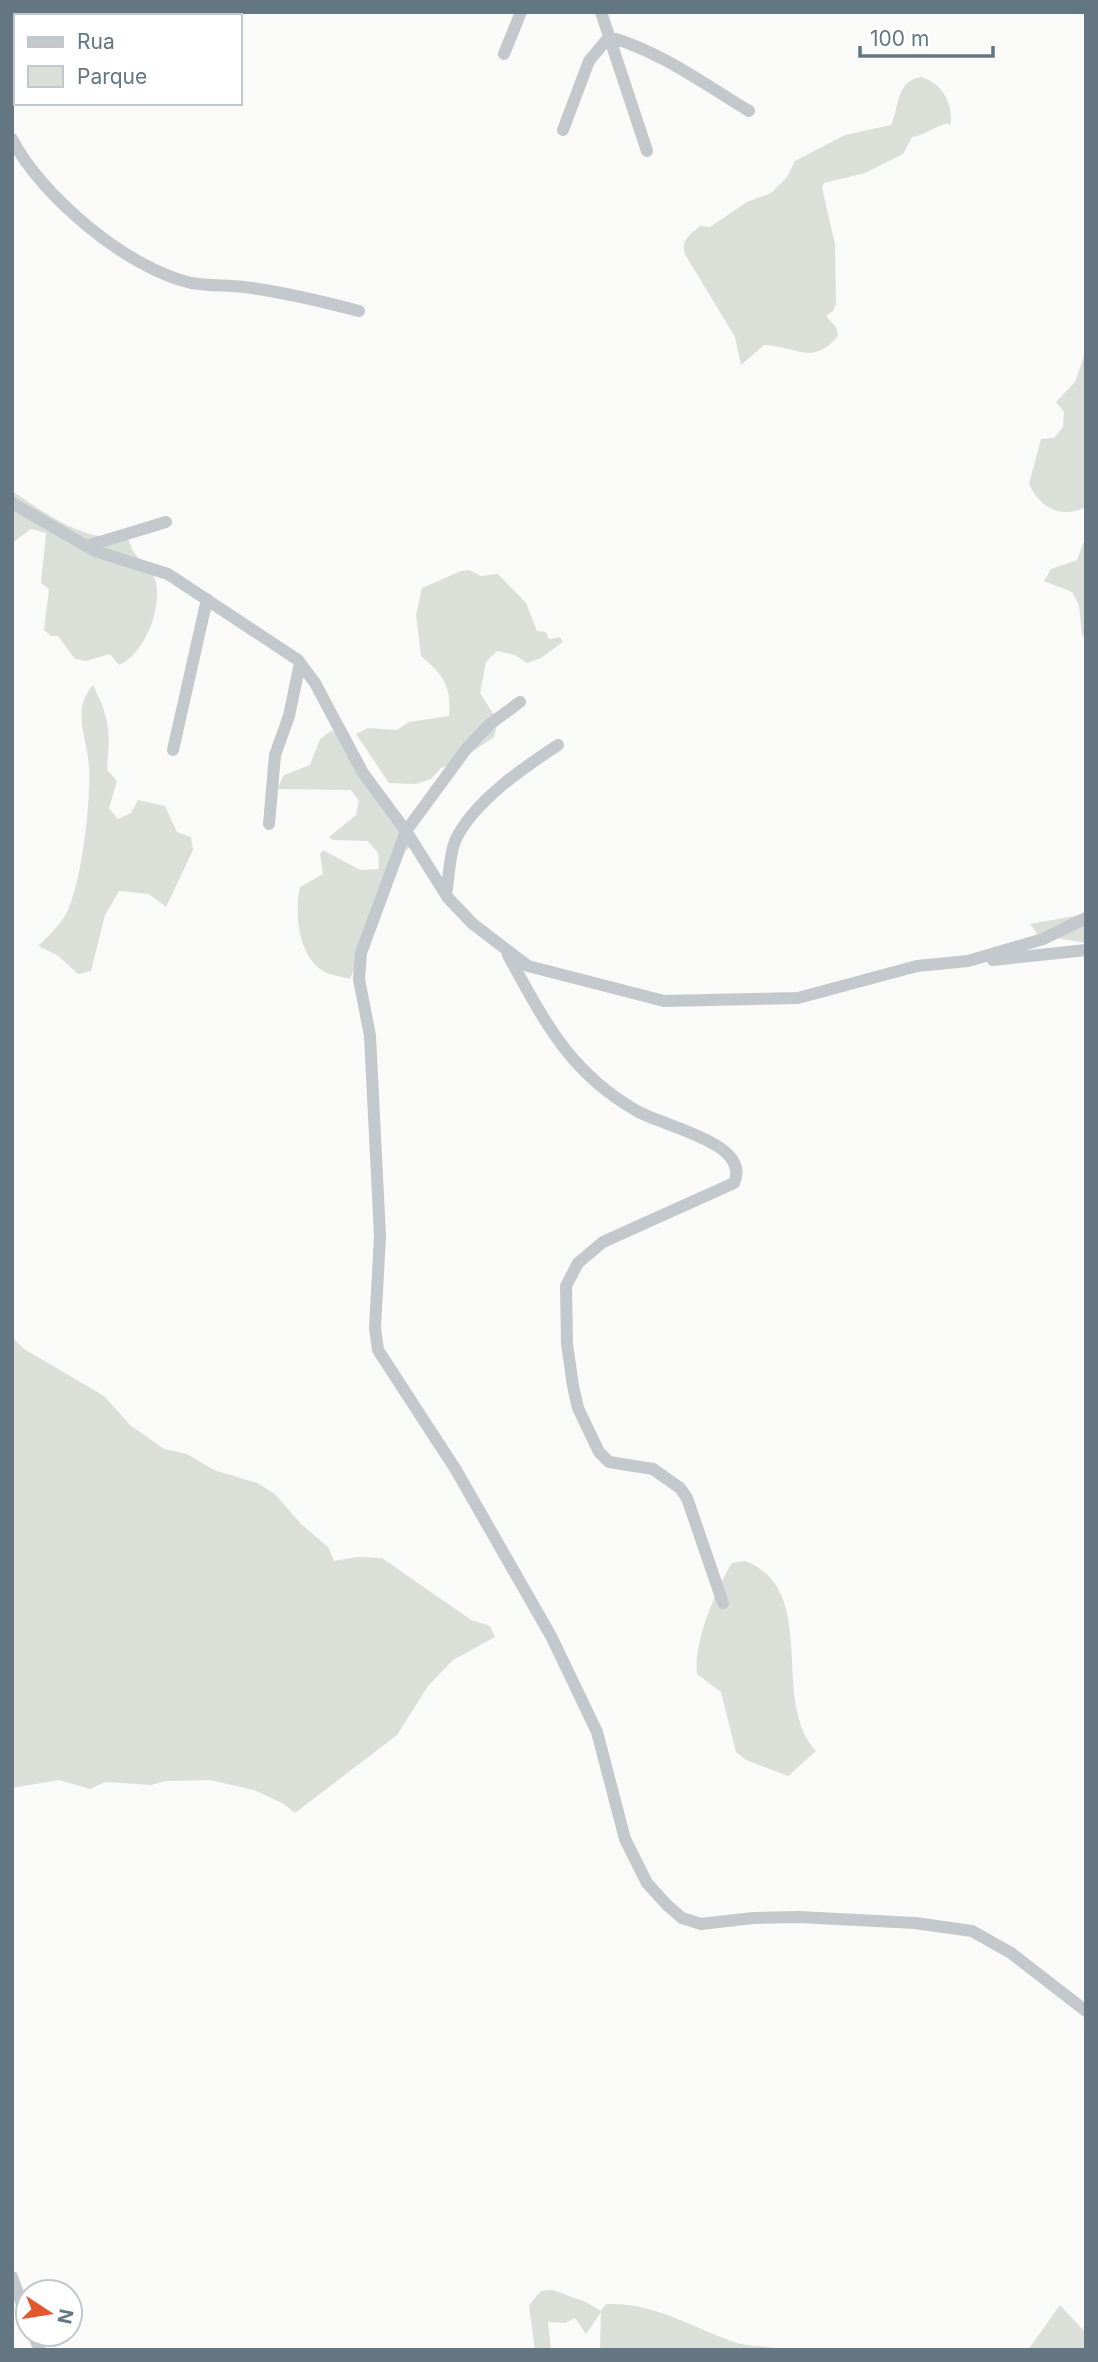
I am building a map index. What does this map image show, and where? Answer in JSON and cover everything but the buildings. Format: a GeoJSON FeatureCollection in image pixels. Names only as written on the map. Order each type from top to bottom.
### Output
{"type":"FeatureCollection","features":[{"type":"Feature","properties":{"kind":"street"},"geometry":{"type":"LineString","coordinates":[[504,54],[522,12]]}},
{"type":"Feature","properties":{"kind":"street"},"geometry":{"type":"LineString","coordinates":[[601,12],[647,151]]}},
{"type":"Feature","properties":{"kind":"street"},"geometry":{"type":"LineString","coordinates":[[609,37],[635,44],[668,61],[749,111]]}},
{"type":"Feature","properties":{"kind":"street"},"geometry":{"type":"LineString","coordinates":[[563,130],[589,61],[609,37]]}},
{"type":"Feature","properties":{"kind":"street"},"geometry":{"type":"LineString","coordinates":[[12,139],[67,207],[108,243],[152,269],[193,283],[290,294],[359,311]]}},
{"type":"Feature","properties":{"kind":"street"},"geometry":{"type":"LineString","coordinates":[[12,503],[86,546],[168,574],[284,648],[315,683],[363,773],[406,831],[446,895],[472,925],[528,966],[664,1001],[690,1002],[798,998],[894,971],[1086,950]]}},
{"type":"Feature","properties":{"kind":"street"},"geometry":{"type":"LineString","coordinates":[[86,546],[166,522]]}},
{"type":"Feature","properties":{"kind":"street"},"geometry":{"type":"LineString","coordinates":[[173,750],[207,599]]}},
{"type":"Feature","properties":{"kind":"street"},"geometry":{"type":"LineString","coordinates":[[269,824],[275,755],[289,716],[300,663]]}},
{"type":"Feature","properties":{"kind":"street"},"geometry":{"type":"LineString","coordinates":[[520,702],[490,724],[467,748],[406,831],[361,953],[358,968],[370,1035],[380,1236],[375,1341],[378,1350],[456,1470],[568,1669],[597,1732],[625,1839],[635,1863],[667,1905],[682,1918],[701,1924],[753,1918],[799,1917],[915,1923],[972,1931],[1011,1952],[1086,2011]]}},
{"type":"Feature","properties":{"kind":"street"},"geometry":{"type":"LineString","coordinates":[[446,895],[454,843],[461,831],[516,773],[558,745]]}},
{"type":"Feature","properties":{"kind":"street"},"geometry":{"type":"LineString","coordinates":[[968,961],[1043,939],[1086,918]]}},
{"type":"Feature","properties":{"kind":"street"},"geometry":{"type":"LineString","coordinates":[[506,952],[556,1039],[598,1087],[657,1122],[720,1146],[736,1161],[734,1183],[603,1242],[578,1263],[566,1286],[567,1344],[573,1386],[578,1408],[599,1452],[609,1462],[653,1469],[680,1488],[687,1498],[723,1602]]}},
{"type":"Feature","properties":{"kind":"green space"},"geometry":{"type":"Polygon","coordinates":[[[920,77],[934,83],[945,95],[950,110],[950,126],[948,123],[943,124],[912,137],[903,154],[865,173],[824,183],[822,188],[835,244],[836,304],[833,311],[826,316],[836,327],[838,336],[820,351],[812,353],[764,345],[741,365],[735,337],[686,256],[686,239],[700,226],[710,227],[747,202],[771,193],[787,177],[795,161],[845,135],[891,125],[902,90],[906,84],[920,77]]]}},
{"type":"Feature","properties":{"kind":"green space"},"geometry":{"type":"Polygon","coordinates":[[[1086,350],[1086,507],[1068,512],[1060,511],[1045,505],[1029,484],[1041,439],[1054,438],[1063,427],[1064,412],[1056,402],[1075,382],[1086,350]]]}},
{"type":"Feature","properties":{"kind":"green space"},"geometry":{"type":"Polygon","coordinates":[[[12,491],[52,517],[81,531],[111,537],[126,536],[133,551],[152,572],[157,601],[152,623],[142,644],[128,660],[119,665],[110,654],[86,661],[75,659],[58,636],[51,636],[44,630],[49,589],[41,583],[46,533],[31,529],[12,543],[12,491]]]}},
{"type":"Feature","properties":{"kind":"green space"},"geometry":{"type":"Polygon","coordinates":[[[1086,536],[1086,637],[1082,635],[1079,605],[1072,592],[1044,581],[1051,569],[1077,560],[1086,536]]]}},
{"type":"Feature","properties":{"kind":"green space"},"geometry":{"type":"Polygon","coordinates":[[[469,570],[481,576],[498,574],[526,603],[537,631],[546,632],[549,639],[560,637],[563,642],[541,658],[527,663],[515,655],[497,651],[486,662],[480,693],[498,721],[494,737],[456,763],[441,768],[431,779],[416,784],[389,783],[356,734],[368,728],[397,730],[409,722],[449,716],[449,697],[444,682],[421,656],[416,615],[422,588],[469,570]]]}},
{"type":"Feature","properties":{"kind":"green space"},"geometry":{"type":"Polygon","coordinates":[[[93,685],[108,727],[107,770],[117,781],[109,808],[118,819],[131,813],[138,800],[165,806],[177,832],[191,837],[193,850],[166,907],[149,894],[119,891],[105,915],[91,971],[78,974],[57,955],[38,946],[66,914],[77,883],[87,820],[89,781],[82,714],[86,694],[93,685]]]}},
{"type":"Feature","properties":{"kind":"green space"},"geometry":{"type":"Polygon","coordinates":[[[331,731],[340,732],[410,847],[404,852],[350,979],[329,974],[311,959],[298,923],[298,898],[300,887],[323,874],[320,854],[323,850],[360,870],[379,869],[378,853],[368,841],[333,840],[329,837],[356,815],[359,801],[351,790],[277,789],[284,775],[310,765],[320,739],[331,731]]]}},
{"type":"Feature","properties":{"kind":"green space"},"geometry":{"type":"Polygon","coordinates":[[[1086,914],[1086,943],[1038,935],[1030,924],[1086,914]]]}},
{"type":"Feature","properties":{"kind":"green space"},"geometry":{"type":"Polygon","coordinates":[[[12,1337],[24,1349],[104,1396],[130,1425],[164,1449],[187,1454],[214,1470],[257,1483],[275,1494],[301,1524],[328,1547],[334,1561],[357,1557],[382,1558],[471,1620],[490,1626],[495,1637],[453,1660],[428,1686],[397,1735],[295,1813],[284,1804],[254,1790],[210,1780],[166,1781],[151,1785],[105,1782],[90,1789],[59,1780],[12,1788],[12,1337]]]}},
{"type":"Feature","properties":{"kind":"green space"},"geometry":{"type":"Polygon","coordinates":[[[745,1561],[768,1575],[782,1596],[788,1620],[796,1704],[803,1729],[816,1751],[788,1776],[746,1760],[736,1752],[721,1692],[697,1674],[702,1632],[713,1601],[732,1563],[745,1561]]]}},
{"type":"Feature","properties":{"kind":"green space"},"geometry":{"type":"Polygon","coordinates":[[[552,2290],[586,2302],[601,2311],[606,2304],[641,2307],[737,2343],[779,2350],[600,2350],[601,2312],[586,2334],[575,2318],[565,2323],[548,2322],[551,2350],[535,2350],[529,2305],[541,2291],[552,2290]]]}},
{"type":"Feature","properties":{"kind":"green space"},"geometry":{"type":"Polygon","coordinates":[[[1060,2305],[1086,2333],[1086,2350],[1028,2350],[1060,2305]]]}}]}
